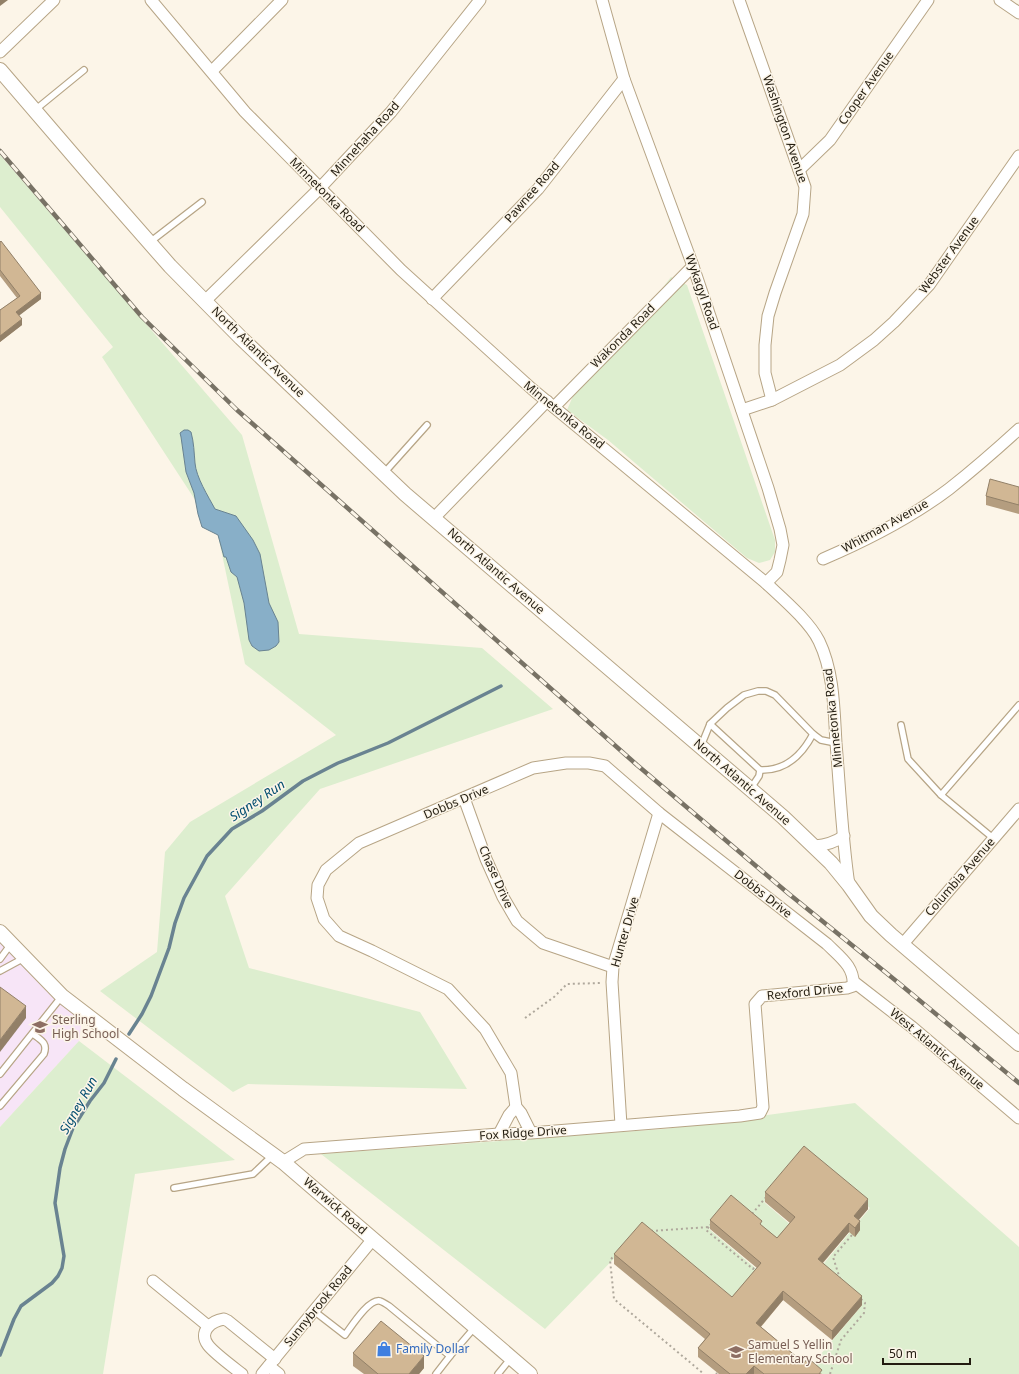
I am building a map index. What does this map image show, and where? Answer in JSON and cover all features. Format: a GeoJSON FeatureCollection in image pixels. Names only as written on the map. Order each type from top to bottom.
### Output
{"type":"FeatureCollection","features":[{"type":"Feature","properties":{"kind":"street"},"geometry":{"type":"LineString","coordinates":[[0,52],[54,0]]}},
{"type":"Feature","properties":{"kind":"street","name":"Minnetonka Road"},"geometry":{"type":"LineString","coordinates":[[151,0],[245,112],[401,270],[532,389],[766,583],[800,615],[819,640],[825,658],[830,683],[849,885]]}},
{"type":"Feature","properties":{"kind":"street"},"geometry":{"type":"LineString","coordinates":[[212,71],[282,0]]}},
{"type":"Feature","properties":{"kind":"street","name":"Minnehaha Road"},"geometry":{"type":"LineString","coordinates":[[205,301],[320,188],[391,112],[480,0]]}},
{"type":"Feature","properties":{"kind":"street","name":"Wykagyl Road"},"geometry":{"type":"LineString","coordinates":[[602,0],[624,79],[693,266],[768,488],[780,529],[783,545],[777,572],[766,583]]}},
{"type":"Feature","properties":{"kind":"street","name":"Washington Avenue"},"geometry":{"type":"LineString","coordinates":[[740,0],[805,188],[803,214],[774,292],[768,316],[765,345],[765,373],[772,400]]}},
{"type":"Feature","properties":{"kind":"street","name":"Cooper Avenue"},"geometry":{"type":"LineString","coordinates":[[799,170],[830,140],[928,0]]}},
{"type":"Feature","properties":{"kind":"street"},"geometry":{"type":"LineString","coordinates":[[1000,0],[1019,13]]}},
{"type":"Feature","properties":{"kind":"street","name":"North Atlantic Avenue"},"geometry":{"type":"LineString","coordinates":[[0,70],[150,242],[241,338],[434,518],[751,788],[815,846],[849,885],[871,916],[902,945],[1019,1044]]}},
{"type":"Feature","properties":{"kind":"street","name":"Pawnee Road"},"geometry":{"type":"LineString","coordinates":[[432,299],[538,189],[624,79]]}},
{"type":"Feature","properties":{"kind":"street","name":"Webster Avenue"},"geometry":{"type":"LineString","coordinates":[[742,410],[772,400],[840,365],[874,340],[914,302],[929,285],[1019,156]]}},
{"type":"Feature","properties":{"kind":"street","name":"Wakonda Road"},"geometry":{"type":"LineString","coordinates":[[434,518],[693,266]]}},
{"type":"Feature","properties":{"kind":"street","name":"Whitman Avenue"},"geometry":{"type":"LineString","coordinates":[[823,559],[844,550],[906,517],[948,489],[1019,430]]}},
{"type":"Feature","properties":{"kind":"street","name":"Dobbs Drive"},"geometry":{"type":"LineString","coordinates":[[531,1133],[521,1113],[516,1107],[511,1073],[485,1029],[448,989],[339,936],[324,919],[317,898],[318,885],[326,870],[359,844],[533,768],[566,763],[589,763],[605,766],[659,814],[827,944],[851,968],[853,978]]}},
{"type":"Feature","properties":{"kind":"street","name":"Chase Drive"},"geometry":{"type":"LineString","coordinates":[[464,798],[497,885],[517,922],[543,943],[614,967]]}},
{"type":"Feature","properties":{"kind":"street","name":"Columbia Avenue"},"geometry":{"type":"LineString","coordinates":[[902,945],[1019,809]]}},
{"type":"Feature","properties":{"kind":"street","name":"Hunter Drive"},"geometry":{"type":"LineString","coordinates":[[621,1126],[612,982],[614,967],[659,814]]}},
{"type":"Feature","properties":{"kind":"street"},"geometry":{"type":"LineString","coordinates":[[815,846],[829,845],[844,836]]}},
{"type":"Feature","properties":{"kind":"street","name":"Warwick Road"},"geometry":{"type":"LineString","coordinates":[[0,932],[62,996],[278,1159],[530,1374]]}},
{"type":"Feature","properties":{"kind":"street","name":"Rexford Drive"},"geometry":{"type":"LineString","coordinates":[[763,1107],[755,1004],[762,996],[847,988],[853,986],[853,978]]}},
{"type":"Feature","properties":{"kind":"street","name":"West Atlantic Avenue"},"geometry":{"type":"LineString","coordinates":[[853,978],[1019,1118]]}},
{"type":"Feature","properties":{"kind":"street"},"geometry":{"type":"LineString","coordinates":[[499,1134],[509,1115],[516,1107]]}},
{"type":"Feature","properties":{"kind":"street","name":"Fox Ridge Drive"},"geometry":{"type":"LineString","coordinates":[[278,1159],[304,1149],[740,1116],[760,1113],[763,1107]]}},
{"type":"Feature","properties":{"kind":"street","name":"Sunnybrook Road"},"geometry":{"type":"LineString","coordinates":[[269,1366],[373,1239]]}},
{"type":"Feature","properties":{"kind":"street"},"geometry":{"type":"LineString","coordinates":[[153,1281],[208,1326]]}},
{"type":"Feature","properties":{"kind":"street"},"geometry":{"type":"LineString","coordinates":[[242,1374],[208,1346],[205,1336],[208,1326],[218,1320],[224,1318],[228,1321],[269,1366],[279,1374]]}},
{"type":"Feature","properties":{"kind":"lane"},"geometry":{"type":"LineString","coordinates":[[34,110],[84,70]]}},
{"type":"Feature","properties":{"kind":"lane"},"geometry":{"type":"LineString","coordinates":[[150,242],[202,202]]}},
{"type":"Feature","properties":{"kind":"lane"},"geometry":{"type":"LineString","coordinates":[[384,473],[427,425]]}},
{"type":"Feature","properties":{"kind":"lane"},"geometry":{"type":"LineString","coordinates":[[701,746],[710,724],[744,695],[758,691],[766,691],[775,695],[813,734],[821,740],[836,743]]}},
{"type":"Feature","properties":{"kind":"lane"},"geometry":{"type":"LineString","coordinates":[[941,795],[1019,705]]}},
{"type":"Feature","properties":{"kind":"lane"},"geometry":{"type":"LineString","coordinates":[[710,724],[760,770],[770,770],[781,766],[797,756],[813,734]]}},
{"type":"Feature","properties":{"kind":"lane"},"geometry":{"type":"LineString","coordinates":[[901,725],[908,759],[941,795],[993,838]]}},
{"type":"Feature","properties":{"kind":"lane"},"geometry":{"type":"LineString","coordinates":[[751,788],[759,776],[760,770]]}},
{"type":"Feature","properties":{"kind":"lane"},"geometry":{"type":"LineString","coordinates":[[0,959],[11,944]]}},
{"type":"Feature","properties":{"kind":"lane"},"geometry":{"type":"LineString","coordinates":[[0,971],[25,958]]}},
{"type":"Feature","properties":{"kind":"lane"},"geometry":{"type":"LineString","coordinates":[[0,1074],[62,996]]}},
{"type":"Feature","properties":{"kind":"lane"},"geometry":{"type":"LineString","coordinates":[[0,1106],[44,1054],[46,1049],[45,1044],[33,1034]]}},
{"type":"Feature","properties":{"kind":"lane"},"geometry":{"type":"LineString","coordinates":[[174,1188],[253,1174],[278,1159]]}},
{"type":"Feature","properties":{"kind":"lane"},"geometry":{"type":"LineString","coordinates":[[314,1311],[345,1335],[369,1305],[375,1301],[380,1301],[389,1306],[450,1356]]}},
{"type":"Feature","properties":{"kind":"lane"},"geometry":{"type":"LineString","coordinates":[[436,1374],[475,1326]]}},
{"type":"Feature","properties":{"kind":"lane"},"geometry":{"type":"LineString","coordinates":[[498,1374],[511,1358]]}},
{"type":"Feature","properties":{"kind":"path"},"geometry":{"type":"LineString","coordinates":[[525,1018],[554,997],[567,984],[612,982]]}},
{"type":"Feature","properties":{"kind":"path"},"geometry":{"type":"LineString","coordinates":[[747,1211],[752,1214],[771,1190]]}},
{"type":"Feature","properties":{"kind":"path"},"geometry":{"type":"LineString","coordinates":[[714,1221],[706,1230],[753,1269],[758,1263]]}},
{"type":"Feature","properties":{"kind":"path"},"geometry":{"type":"LineString","coordinates":[[647,1232],[709,1227]]}},
{"type":"Feature","properties":{"kind":"path"},"geometry":{"type":"LineString","coordinates":[[841,1283],[833,1257],[852,1235]]}},
{"type":"Feature","properties":{"kind":"path"},"geometry":{"type":"LineString","coordinates":[[620,1249],[610,1260],[614,1299],[704,1374]]}},
{"type":"Feature","properties":{"kind":"path"},"geometry":{"type":"LineString","coordinates":[[830,1374],[841,1340],[864,1313],[865,1302],[859,1298]]}},
{"type":"Feature","properties":{"kind":"shaded area","name":"Sterling High School"},"geometry":{"type":"Polygon","coordinates":[[[0,932],[83,1012],[79,1041],[0,1127],[0,932]]]}},
{"type":"Feature","properties":{"kind":"green space"},"geometry":{"type":"Polygon","coordinates":[[[0,155],[242,435],[299,634],[482,648],[553,709],[320,789],[225,896],[249,968],[420,1012],[467,1089],[248,1084],[233,1092],[100,991],[157,952],[165,852],[190,822],[336,735],[245,664],[218,535],[102,357],[113,347],[0,207],[0,155]]]}},
{"type":"Feature","properties":{"kind":"green space"},"geometry":{"type":"Polygon","coordinates":[[[671,277],[687,285],[775,540],[775,552],[770,560],[759,563],[747,558],[608,440],[567,410],[573,396],[671,277]]]}},
{"type":"Feature","properties":{"kind":"green space"},"geometry":{"type":"Polygon","coordinates":[[[79,1041],[235,1160],[135,1174],[103,1374],[0,1374],[0,1127],[79,1041]]]}},
{"type":"Feature","properties":{"kind":"green space"},"geometry":{"type":"Polygon","coordinates":[[[855,1103],[1019,1247],[1019,1374],[817,1374],[810,1367],[862,1305],[820,1268],[870,1208],[805,1154],[764,1202],[792,1226],[778,1242],[731,1203],[709,1229],[760,1272],[732,1305],[642,1230],[545,1329],[321,1154],[664,1129],[855,1103]]]}},
{"type":"Feature","properties":{"kind":"water"},"geometry":{"type":"Polygon","coordinates":[[[184,430],[191,432],[196,468],[203,486],[215,509],[236,516],[253,540],[260,554],[269,603],[278,622],[279,642],[276,646],[269,650],[259,651],[252,646],[249,640],[244,603],[237,577],[231,572],[226,557],[224,557],[218,535],[202,527],[194,493],[186,472],[180,433],[184,430]]]}},
{"type":"Feature","properties":{"kind":"building"},"geometry":{"type":"Polygon","coordinates":[[[1,241],[41,293],[16,312],[22,319],[0,336],[0,310],[20,296],[0,270],[1,241]]]}},
{"type":"Feature","properties":{"kind":"building"},"geometry":{"type":"Polygon","coordinates":[[[990,479],[1019,487],[1019,505],[986,496],[990,479]]]}},
{"type":"Feature","properties":{"kind":"building"},"geometry":{"type":"Polygon","coordinates":[[[0,987],[26,1006],[0,1040],[0,987]]]}},
{"type":"Feature","properties":{"kind":"building"},"geometry":{"type":"Polygon","coordinates":[[[804,1146],[868,1199],[854,1216],[860,1221],[855,1228],[849,1223],[818,1259],[862,1296],[832,1331],[783,1291],[756,1323],[804,1363],[808,1358],[822,1370],[819,1374],[764,1374],[754,1366],[746,1374],[730,1374],[698,1348],[710,1334],[614,1254],[642,1222],[732,1297],[761,1263],[710,1220],[731,1195],[762,1221],[760,1224],[777,1238],[795,1217],[765,1192],[804,1146]]]}},
{"type":"Feature","properties":{"kind":"building","name":"Family Dollar"},"geometry":{"type":"Polygon","coordinates":[[[381,1321],[424,1356],[409,1374],[378,1374],[353,1353],[381,1321]]]}},
{"type":"Feature","properties":{"kind":"waterway","name":"Signey Run"},"geometry":{"type":"LineString","coordinates":[[129,1034],[142,1014],[151,996],[169,948],[175,923],[184,898],[207,856],[232,829],[262,811],[303,781],[338,763],[388,743],[501,686]]}},
{"type":"Feature","properties":{"kind":"waterway","name":"Signey Run"},"geometry":{"type":"LineString","coordinates":[[0,1355],[14,1319],[21,1306],[52,1283],[62,1268],[64,1256],[55,1203],[60,1168],[73,1128],[90,1101],[104,1083],[116,1059]]}},
{"type":"Feature","properties":{"kind":"railway"},"geometry":{"type":"LineString","coordinates":[[0,151],[142,317],[237,410],[637,765],[789,894],[1019,1083]]}},
{"type":"Feature","properties":{"kind":"place","name":"Sterling High School"},"geometry":{"type":"Point","coordinates":[40,1027]}},
{"type":"Feature","properties":{"kind":"place","name":"Family Dollar"},"geometry":{"type":"Point","coordinates":[384,1349]}},
{"type":"Feature","properties":{"kind":"place","name":"Samuel S Yellin Elementary School"},"geometry":{"type":"Point","coordinates":[736,1352]}}]}
